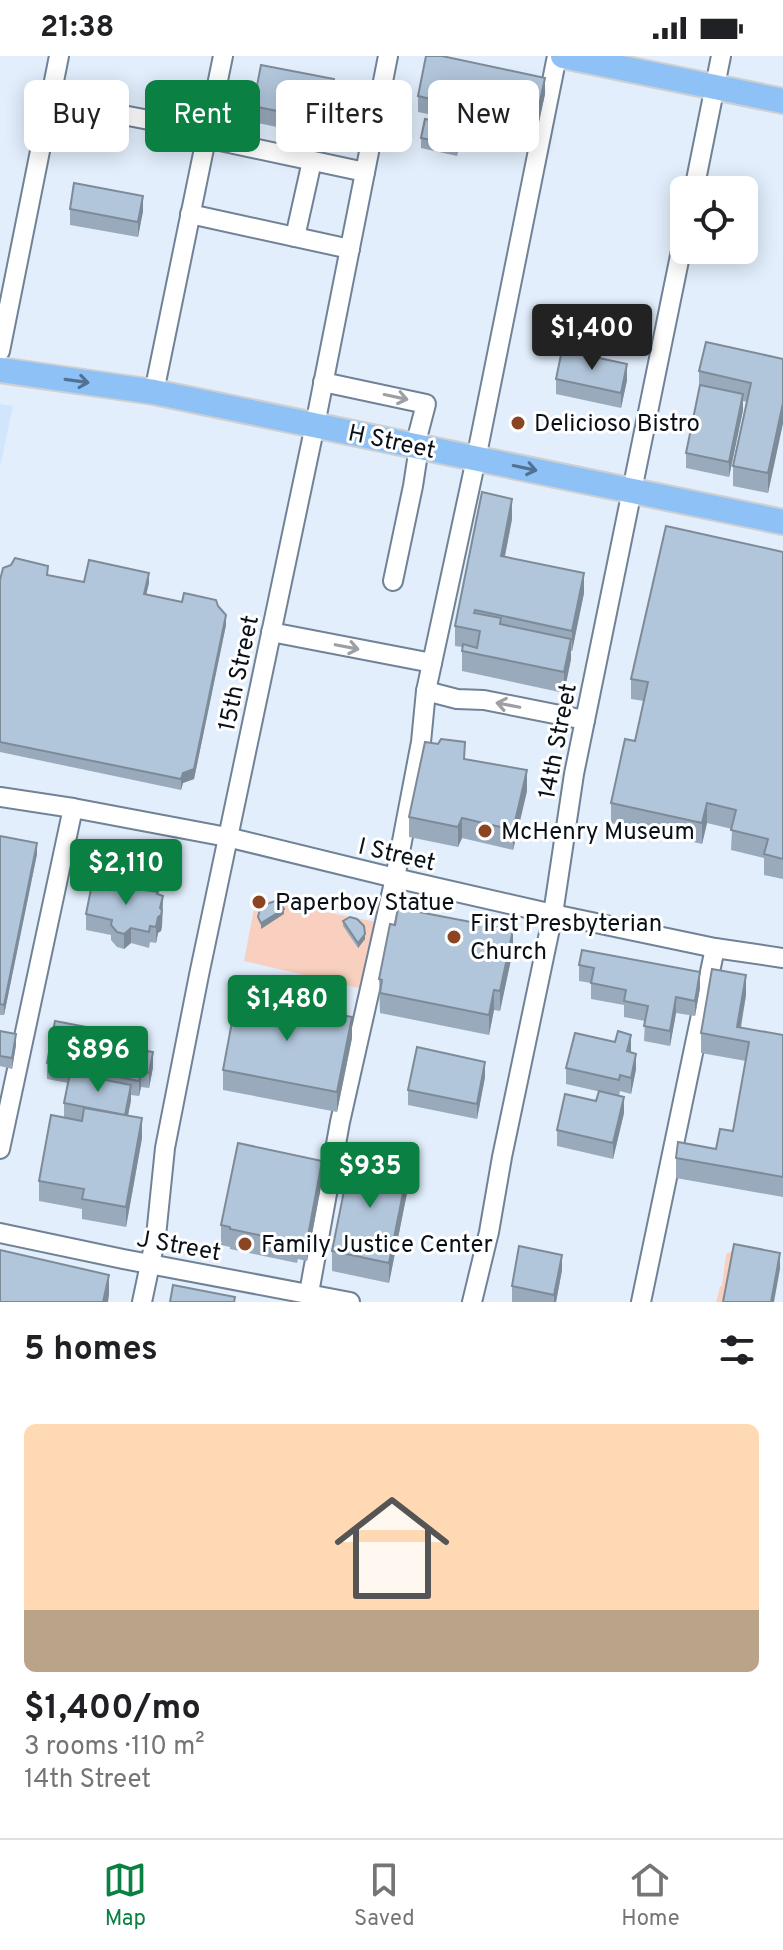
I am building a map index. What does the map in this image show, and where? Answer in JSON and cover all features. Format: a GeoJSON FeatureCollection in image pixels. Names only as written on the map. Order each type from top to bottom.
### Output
{"type":"FeatureCollection","features":[{"type":"Feature","properties":{"kind":"main road"},"geometry":{"type":"LineString","coordinates":[[560,56],[783,101]]}},
{"type":"Feature","properties":{"kind":"main road","name":"H Street"},"geometry":{"type":"LineString","coordinates":[[0,370],[154,392],[783,522]]}},
{"type":"Feature","properties":{"kind":"street"},"geometry":{"type":"LineString","coordinates":[[54,80],[59,56]]}},
{"type":"Feature","properties":{"kind":"street"},"geometry":{"type":"LineString","coordinates":[[218,80],[223,56]]}},
{"type":"Feature","properties":{"kind":"street","name":"15th Street"},"geometry":{"type":"LineString","coordinates":[[142,1302],[156,1236],[165,1148],[388,56]]}},
{"type":"Feature","properties":{"kind":"street"},"geometry":{"type":"LineString","coordinates":[[304,1296],[395,878],[421,742],[426,691],[560,56]]}},
{"type":"Feature","properties":{"kind":"street"},"geometry":{"type":"LineString","coordinates":[[697,176],[721,56]]}},
{"type":"Feature","properties":{"kind":"street"},"geometry":{"type":"LineString","coordinates":[[260,150],[365,172]]}},
{"type":"Feature","properties":{"kind":"street"},"geometry":{"type":"LineString","coordinates":[[0,351],[39,152]]}},
{"type":"Feature","properties":{"kind":"street"},"geometry":{"type":"LineString","coordinates":[[154,392],[203,152]]}},
{"type":"Feature","properties":{"kind":"street"},"geometry":{"type":"LineString","coordinates":[[295,237],[312,161]]}},
{"type":"Feature","properties":{"kind":"street"},"geometry":{"type":"LineString","coordinates":[[190,214],[350,249]]}},
{"type":"Feature","properties":{"kind":"street","name":"14th Street"},"geometry":{"type":"LineString","coordinates":[[472,1302],[553,914],[574,774],[678,264]]}},
{"type":"Feature","properties":{"kind":"street"},"geometry":{"type":"LineString","coordinates":[[323,382],[426,404],[393,581]]}},
{"type":"Feature","properties":{"kind":"street"},"geometry":{"type":"LineString","coordinates":[[271,632],[432,663]]}},
{"type":"Feature","properties":{"kind":"street"},"geometry":{"type":"LineString","coordinates":[[426,691],[585,720]]}},
{"type":"Feature","properties":{"kind":"street","name":"I Street"},"geometry":{"type":"LineString","coordinates":[[0,797],[227,837],[553,914],[715,948],[783,958]]}},
{"type":"Feature","properties":{"kind":"street"},"geometry":{"type":"LineString","coordinates":[[0,1149],[73,808]]}},
{"type":"Feature","properties":{"kind":"street"},"geometry":{"type":"LineString","coordinates":[[641,1302],[715,948]]}},
{"type":"Feature","properties":{"kind":"street","name":"J Street"},"geometry":{"type":"LineString","coordinates":[[0,1233],[304,1296],[350,1302]]}},
{"type":"Feature","properties":{"kind":"shaded area"},"geometry":{"type":"Polygon","coordinates":[[[0,404],[13,406],[0,467],[0,404]]]}},
{"type":"Feature","properties":{"kind":"shaded area"},"geometry":{"type":"Polygon","coordinates":[[[256,898],[376,922],[363,989],[244,961],[256,898]]]}},
{"type":"Feature","properties":{"kind":"shaded area"},"geometry":{"type":"Polygon","coordinates":[[[732,1251],[752,1255],[726,1302],[716,1302],[722,1285],[726,1254],[732,1251]]]}},
{"type":"Feature","properties":{"kind":"building"},"geometry":{"type":"Polygon","coordinates":[[[426,56],[442,56],[545,78],[539,106],[539,80],[428,80],[428,98],[418,96],[426,56]]]}},
{"type":"Feature","properties":{"kind":"building"},"geometry":{"type":"Polygon","coordinates":[[[261,65],[334,79],[276,80],[276,111],[260,107],[258,80],[261,65]]]}},
{"type":"Feature","properties":{"kind":"building"},"geometry":{"type":"Polygon","coordinates":[[[425,119],[428,120],[428,139],[421,138],[425,119]]]}},
{"type":"Feature","properties":{"kind":"building"},"geometry":{"type":"Polygon","coordinates":[[[74,183],[143,196],[138,222],[70,209],[74,183]]]}},
{"type":"Feature","properties":{"kind":"building"},"geometry":{"type":"Polygon","coordinates":[[[706,342],[783,359],[783,403],[768,473],[733,466],[751,383],[699,371],[706,342]]]}},
{"type":"Feature","properties":{"kind":"building"},"geometry":{"type":"Polygon","coordinates":[[[562,350],[627,364],[621,393],[556,379],[562,350]]]}},
{"type":"Feature","properties":{"kind":"building"},"geometry":{"type":"Polygon","coordinates":[[[700,385],[743,394],[729,462],[686,453],[700,385]]]}},
{"type":"Feature","properties":{"kind":"building"},"geometry":{"type":"Polygon","coordinates":[[[482,492],[512,499],[501,556],[584,573],[572,631],[475,610],[474,613],[501,618],[500,624],[571,639],[564,672],[462,651],[463,644],[477,648],[480,631],[455,626],[482,492]]]}},
{"type":"Feature","properties":{"kind":"building"},"geometry":{"type":"Polygon","coordinates":[[[666,526],[783,552],[783,859],[764,854],[768,839],[731,830],[736,810],[707,803],[702,823],[611,803],[625,739],[635,741],[648,682],[631,679],[666,526]]]}},
{"type":"Feature","properties":{"kind":"building"},"geometry":{"type":"Polygon","coordinates":[[[15,558],[48,566],[47,575],[84,582],[89,560],[149,573],[144,594],[182,602],[184,593],[216,600],[226,615],[194,769],[183,773],[181,779],[0,742],[0,580],[3,568],[11,565],[15,558]]]}},
{"type":"Feature","properties":{"kind":"building","name":"McHenry Museum"},"geometry":{"type":"Polygon","coordinates":[[[441,739],[465,742],[464,759],[527,770],[513,830],[462,818],[458,827],[409,817],[425,742],[438,744],[441,739]]]}},
{"type":"Feature","properties":{"kind":"building"},"geometry":{"type":"Polygon","coordinates":[[[0,836],[37,843],[4,1005],[0,1004],[0,836]]]}},
{"type":"Feature","properties":{"kind":"building"},"geometry":{"type":"Polygon","coordinates":[[[128,880],[134,882],[138,889],[158,892],[163,896],[161,915],[156,927],[150,926],[149,932],[131,928],[124,934],[117,932],[111,925],[112,920],[86,914],[92,884],[121,890],[122,884],[128,880]]]}},
{"type":"Feature","properties":{"kind":"building"},"geometry":{"type":"Polygon","coordinates":[[[275,901],[284,909],[261,923],[258,917],[260,909],[275,901]]]}},
{"type":"Feature","properties":{"kind":"building"},"geometry":{"type":"Polygon","coordinates":[[[398,908],[513,930],[500,991],[494,990],[489,1015],[380,993],[382,980],[379,979],[390,924],[395,925],[398,908]]]}},
{"type":"Feature","properties":{"kind":"building"},"geometry":{"type":"Polygon","coordinates":[[[350,917],[364,926],[365,934],[358,943],[343,921],[350,917]]]}},
{"type":"Feature","properties":{"kind":"building"},"geometry":{"type":"Polygon","coordinates":[[[582,950],[700,972],[695,1001],[676,997],[670,1031],[644,1026],[648,1006],[624,1001],[626,990],[591,983],[594,968],[579,965],[582,950]]]}},
{"type":"Feature","properties":{"kind":"building"},"geometry":{"type":"Polygon","coordinates":[[[712,969],[746,975],[737,1027],[783,1035],[783,1177],[676,1158],[678,1142],[716,1149],[720,1129],[733,1131],[749,1042],[701,1033],[712,969]]]}},
{"type":"Feature","properties":{"kind":"building"},"geometry":{"type":"Polygon","coordinates":[[[237,995],[352,1017],[337,1092],[223,1070],[237,995]]]}},
{"type":"Feature","properties":{"kind":"building"},"geometry":{"type":"Polygon","coordinates":[[[55,1021],[144,1038],[141,1050],[153,1052],[149,1073],[141,1071],[139,1081],[47,1063],[55,1021]]]}},
{"type":"Feature","properties":{"kind":"building"},"geometry":{"type":"Polygon","coordinates":[[[0,1031],[16,1034],[12,1058],[0,1056],[0,1031]]]}},
{"type":"Feature","properties":{"kind":"building"},"geometry":{"type":"Polygon","coordinates":[[[618,1031],[631,1035],[627,1051],[636,1054],[631,1078],[620,1075],[619,1080],[566,1068],[575,1033],[615,1042],[618,1031]]]}},
{"type":"Feature","properties":{"kind":"building"},"geometry":{"type":"Polygon","coordinates":[[[417,1047],[485,1062],[477,1104],[408,1090],[417,1047]]]}},
{"type":"Feature","properties":{"kind":"building"},"geometry":{"type":"Polygon","coordinates":[[[70,1073],[131,1085],[125,1115],[64,1103],[70,1073]]]}},
{"type":"Feature","properties":{"kind":"building"},"geometry":{"type":"Polygon","coordinates":[[[599,1091],[624,1097],[613,1143],[557,1130],[565,1094],[596,1101],[599,1091]]]}},
{"type":"Feature","properties":{"kind":"building"},"geometry":{"type":"Polygon","coordinates":[[[84,1108],[142,1118],[126,1207],[82,1199],[84,1189],[39,1181],[51,1115],[82,1121],[84,1108]]]}},
{"type":"Feature","properties":{"kind":"building"},"geometry":{"type":"Polygon","coordinates":[[[238,1143],[322,1161],[307,1241],[298,1239],[297,1243],[221,1225],[238,1143]]]}},
{"type":"Feature","properties":{"kind":"building"},"geometry":{"type":"Polygon","coordinates":[[[351,1156],[408,1168],[389,1263],[332,1251],[351,1156]]]}},
{"type":"Feature","properties":{"kind":"building"},"geometry":{"type":"Polygon","coordinates":[[[734,1244],[780,1253],[771,1302],[723,1302],[734,1244]]]}},
{"type":"Feature","properties":{"kind":"building"},"geometry":{"type":"Polygon","coordinates":[[[519,1246],[562,1255],[554,1295],[512,1286],[519,1246]]]}},
{"type":"Feature","properties":{"kind":"building"},"geometry":{"type":"Polygon","coordinates":[[[0,1250],[109,1275],[103,1302],[0,1302],[0,1250]]]}},
{"type":"Feature","properties":{"kind":"building"},"geometry":{"type":"Polygon","coordinates":[[[173,1285],[235,1297],[234,1302],[170,1302],[173,1285]]]}},
{"type":"Feature","properties":{"kind":"place","name":"Delicioso Bistro"},"geometry":{"type":"Point","coordinates":[518,423]}},
{"type":"Feature","properties":{"kind":"place","name":"McHenry Museum"},"geometry":{"type":"Point","coordinates":[485,831]}},
{"type":"Feature","properties":{"kind":"place","name":"Paperboy Statue"},"geometry":{"type":"Point","coordinates":[259,902]}},
{"type":"Feature","properties":{"kind":"place","name":"First Presbyterian Church"},"geometry":{"type":"Point","coordinates":[454,937]}},
{"type":"Feature","properties":{"kind":"place","name":"Family Justice Center"},"geometry":{"type":"Point","coordinates":[245,1244]}}]}
